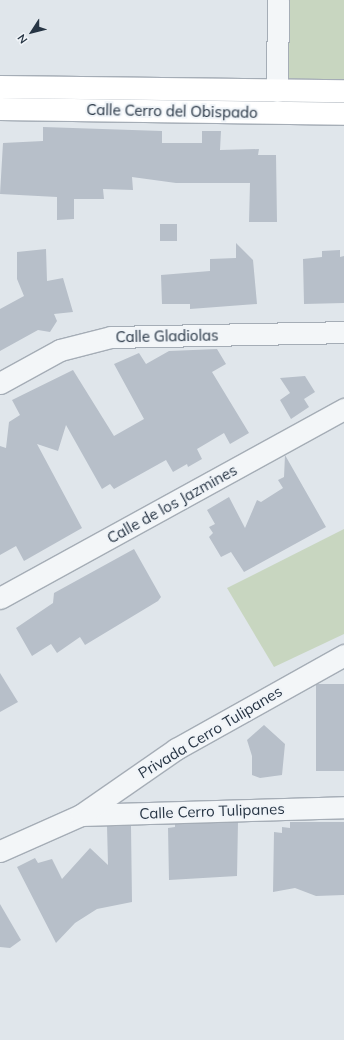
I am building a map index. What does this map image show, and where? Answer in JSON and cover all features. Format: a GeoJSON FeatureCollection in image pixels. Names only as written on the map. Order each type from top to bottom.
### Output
{"type":"FeatureCollection","features":[{"type":"Feature","properties":{"kind":"main road","name":"Calle Cerro del Obispado"},"geometry":{"type":"LineString","coordinates":[[0,87],[344,91]]}},
{"type":"Feature","properties":{"kind":"main road","name":"Calle Cerro del Obispado"},"geometry":{"type":"LineString","coordinates":[[0,109],[344,114]]}},
{"type":"Feature","properties":{"kind":"street"},"geometry":{"type":"LineString","coordinates":[[277,91],[278,0]]}},
{"type":"Feature","properties":{"kind":"street","name":"Calle Gladiolas"},"geometry":{"type":"LineString","coordinates":[[0,383],[60,350],[99,339],[344,332]]}},
{"type":"Feature","properties":{"kind":"street","name":"Calle de los Jazmines"},"geometry":{"type":"LineString","coordinates":[[0,598],[344,409]]}},
{"type":"Feature","properties":{"kind":"street","name":"Privada Cerro Tulipanes"},"geometry":{"type":"LineString","coordinates":[[81,815],[176,749],[344,655]]}},
{"type":"Feature","properties":{"kind":"street","name":"Calle Cerro Tulipanes"},"geometry":{"type":"LineString","coordinates":[[81,815],[344,807]]}},
{"type":"Feature","properties":{"kind":"street"},"geometry":{"type":"LineString","coordinates":[[0,851],[81,815]]}},
{"type":"Feature","properties":{"kind":"green space"},"geometry":{"type":"Polygon","coordinates":[[[288,0],[344,0],[344,87],[288,87],[288,0]]]}},
{"type":"Feature","properties":{"kind":"green space"},"geometry":{"type":"Polygon","coordinates":[[[344,529],[344,634],[274,667],[227,588],[344,529]]]}},
{"type":"Feature","properties":{"kind":"building"},"geometry":{"type":"Polygon","coordinates":[[[43,127],[162,131],[162,143],[202,143],[202,131],[221,131],[220,150],[259,149],[258,155],[276,155],[277,222],[249,222],[250,183],[176,183],[132,177],[133,190],[103,189],[104,199],[74,199],[74,219],[57,220],[57,197],[0,194],[3,143],[43,141],[43,127]]]}},
{"type":"Feature","properties":{"kind":"building"},"geometry":{"type":"Polygon","coordinates":[[[160,224],[177,224],[177,241],[160,241],[160,224]]]}},
{"type":"Feature","properties":{"kind":"building"},"geometry":{"type":"Polygon","coordinates":[[[236,243],[253,260],[257,304],[190,309],[190,304],[162,304],[161,275],[210,271],[210,259],[236,258],[236,243]]]}},
{"type":"Feature","properties":{"kind":"building"},"geometry":{"type":"Polygon","coordinates":[[[46,249],[47,281],[63,278],[73,312],[54,314],[57,321],[50,332],[38,330],[0,351],[0,309],[24,296],[17,279],[17,252],[46,249]]]}},
{"type":"Feature","properties":{"kind":"building"},"geometry":{"type":"Polygon","coordinates":[[[340,250],[340,257],[344,256],[344,303],[304,304],[303,259],[322,257],[322,251],[340,250]]]}},
{"type":"Feature","properties":{"kind":"building"},"geometry":{"type":"Polygon","coordinates":[[[217,349],[226,364],[212,372],[249,433],[230,444],[224,433],[197,449],[202,459],[188,467],[187,464],[173,472],[166,460],[114,489],[110,484],[102,489],[66,425],[58,451],[37,444],[82,528],[24,561],[16,546],[0,555],[0,446],[6,448],[9,422],[20,415],[12,400],[73,370],[114,436],[144,419],[114,364],[139,353],[146,364],[169,351],[217,349]]]}},
{"type":"Feature","properties":{"kind":"building"},"geometry":{"type":"Polygon","coordinates":[[[305,376],[315,392],[304,399],[309,407],[291,419],[280,400],[290,393],[280,378],[305,376]]]}},
{"type":"Feature","properties":{"kind":"building"},"geometry":{"type":"Polygon","coordinates":[[[285,455],[326,527],[244,572],[231,552],[221,557],[209,537],[213,533],[209,527],[215,524],[207,510],[229,497],[245,528],[257,500],[261,502],[283,488],[278,480],[284,477],[285,455]]]}},
{"type":"Feature","properties":{"kind":"building"},"geometry":{"type":"Polygon","coordinates":[[[134,549],[161,597],[158,601],[85,645],[80,637],[57,653],[51,644],[32,656],[16,628],[53,603],[54,593],[134,549]]]}},
{"type":"Feature","properties":{"kind":"building"},"geometry":{"type":"Polygon","coordinates":[[[0,673],[18,702],[0,712],[0,673]]]}},
{"type":"Feature","properties":{"kind":"building"},"geometry":{"type":"Polygon","coordinates":[[[316,684],[344,684],[344,771],[316,771],[316,684]]]}},
{"type":"Feature","properties":{"kind":"building"},"geometry":{"type":"Polygon","coordinates":[[[264,725],[285,744],[282,775],[260,778],[252,775],[252,756],[247,740],[264,725]]]}},
{"type":"Feature","properties":{"kind":"building"},"geometry":{"type":"Polygon","coordinates":[[[238,822],[237,876],[169,880],[168,828],[175,827],[175,824],[238,822]]]}},
{"type":"Feature","properties":{"kind":"building"},"geometry":{"type":"Polygon","coordinates":[[[290,822],[344,822],[344,895],[316,896],[295,888],[273,892],[274,832],[282,833],[282,827],[290,828],[290,822]]]}},
{"type":"Feature","properties":{"kind":"building"},"geometry":{"type":"Polygon","coordinates":[[[107,826],[131,826],[132,902],[97,909],[75,923],[56,943],[17,867],[35,858],[38,863],[52,859],[62,879],[90,848],[108,865],[107,826]]]}},
{"type":"Feature","properties":{"kind":"building"},"geometry":{"type":"Polygon","coordinates":[[[0,904],[21,940],[10,948],[0,947],[0,904]]]}}]}
